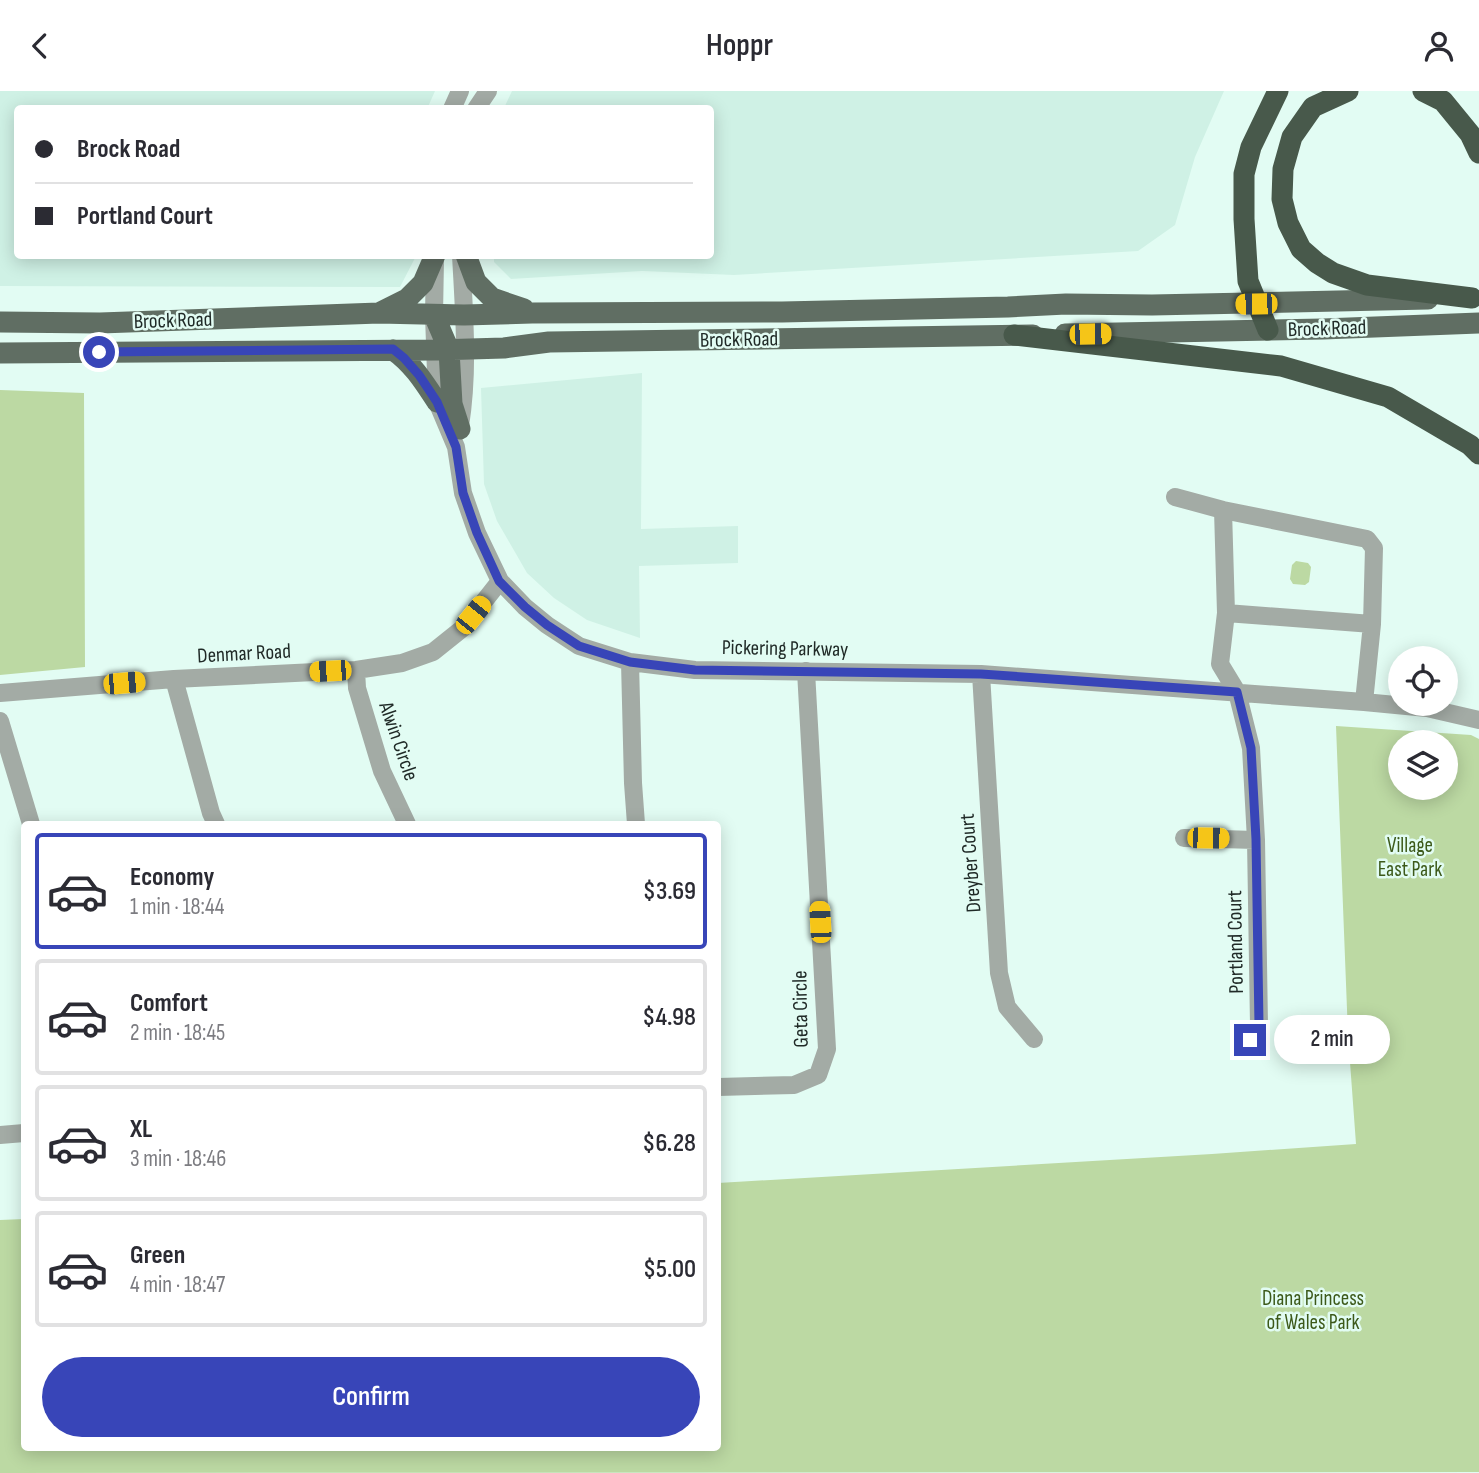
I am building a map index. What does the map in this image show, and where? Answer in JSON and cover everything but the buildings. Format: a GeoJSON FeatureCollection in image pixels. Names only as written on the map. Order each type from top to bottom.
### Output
{"type":"FeatureCollection","features":[{"type":"Feature","properties":{"kind":"highway"},"geometry":{"type":"LineString","coordinates":[[1268,330],[1248,281],[1244,174],[1251,147],[1278,91]]}},
{"type":"Feature","properties":{"kind":"highway"},"geometry":{"type":"LineString","coordinates":[[1348,91],[1313,107],[1292,137],[1283,169],[1282,199],[1288,223],[1301,249],[1333,273],[1367,285],[1476,298]]}},
{"type":"Feature","properties":{"kind":"highway"},"geometry":{"type":"LineString","coordinates":[[1423,91],[1443,101],[1470,134],[1479,153]]}},
{"type":"Feature","properties":{"kind":"highway"},"geometry":{"type":"LineString","coordinates":[[1014,335],[1282,366],[1388,397],[1471,445],[1479,454]]}},
{"type":"Feature","properties":{"kind":"main road"},"geometry":{"type":"LineString","coordinates":[[379,313],[407,299],[423,283],[433,259]]}},
{"type":"Feature","properties":{"kind":"main road"},"geometry":{"type":"LineString","coordinates":[[465,259],[476,282],[492,298],[532,313]]}},
{"type":"Feature","properties":{"kind":"main road","name":"Brock Road"},"geometry":{"type":"LineString","coordinates":[[0,322],[100,323],[379,313],[464,315],[782,312],[1066,304],[1256,304],[1476,298]]}},
{"type":"Feature","properties":{"kind":"main road"},"geometry":{"type":"LineString","coordinates":[[434,315],[450,349],[452,404],[458,438]]}},
{"type":"Feature","properties":{"kind":"main road"},"geometry":{"type":"LineString","coordinates":[[99,352],[100,323]]}},
{"type":"Feature","properties":{"kind":"main road","name":"Brock Road"},"geometry":{"type":"LineString","coordinates":[[0,353],[504,348],[562,342],[1268,330],[1479,323]]}},
{"type":"Feature","properties":{"kind":"main road"},"geometry":{"type":"LineString","coordinates":[[393,349],[419,375],[437,402]]}},
{"type":"Feature","properties":{"kind":"street"},"geometry":{"type":"LineString","coordinates":[[434,315],[435,259]]}},
{"type":"Feature","properties":{"kind":"street","name":"Pickering Parkway"},"geometry":{"type":"LineString","coordinates":[[463,259],[464,315],[450,349],[437,402],[458,438],[463,493],[477,533],[499,581],[547,625],[579,646],[630,662],[695,670],[981,674],[1364,702],[1427,708],[1479,720]]}},
{"type":"Feature","properties":{"kind":"street"},"geometry":{"type":"LineString","coordinates":[[1175,497],[1223,510],[1367,539],[1374,548],[1372,624],[1364,702]]}},
{"type":"Feature","properties":{"kind":"street"},"geometry":{"type":"LineString","coordinates":[[1223,510],[1226,613],[1220,664],[1237,692]]}},
{"type":"Feature","properties":{"kind":"street","name":"Denmar Road"},"geometry":{"type":"LineString","coordinates":[[0,693],[174,679],[356,670],[402,663],[433,652],[463,628],[499,581]]}},
{"type":"Feature","properties":{"kind":"street"},"geometry":{"type":"LineString","coordinates":[[1226,613],[1372,624]]}},
{"type":"Feature","properties":{"kind":"street"},"geometry":{"type":"LineString","coordinates":[[630,662],[636,821]]}},
{"type":"Feature","properties":{"kind":"street","name":"Alwin Circle"},"geometry":{"type":"LineString","coordinates":[[356,670],[357,688],[382,771],[407,821]]}},
{"type":"Feature","properties":{"kind":"street","name":"Geta Circle"},"geometry":{"type":"LineString","coordinates":[[721,1087],[794,1085],[818,1075],[827,1049],[806,671]]}},
{"type":"Feature","properties":{"kind":"street","name":"Dreyber Court"},"geometry":{"type":"LineString","coordinates":[[981,674],[999,972],[1007,1007],[1034,1039]]}},
{"type":"Feature","properties":{"kind":"street"},"geometry":{"type":"LineString","coordinates":[[174,679],[215,821]]}},
{"type":"Feature","properties":{"kind":"street","name":"Portland Court"},"geometry":{"type":"LineString","coordinates":[[1237,692],[1251,748],[1256,839],[1259,1025],[1250,1040]]}},
{"type":"Feature","properties":{"kind":"street"},"geometry":{"type":"LineString","coordinates":[[0,721],[31,821]]}},
{"type":"Feature","properties":{"kind":"street"},"geometry":{"type":"LineString","coordinates":[[1184,838],[1256,839]]}},
{"type":"Feature","properties":{"kind":"street"},"geometry":{"type":"LineString","coordinates":[[0,1135],[21,1133]]}},
{"type":"Feature","properties":{"kind":"shaded area"},"geometry":{"type":"Polygon","coordinates":[[[0,91],[435,91],[429,105],[14,105],[14,259],[414,259],[400,287],[0,286],[0,91]]]}},
{"type":"Feature","properties":{"kind":"shaded area"},"geometry":{"type":"Polygon","coordinates":[[[512,91],[1224,91],[1195,157],[1175,225],[1138,251],[734,275],[642,271],[511,279],[494,259],[714,259],[714,105],[505,105],[512,91]]]}},
{"type":"Feature","properties":{"kind":"shaded area"},"geometry":{"type":"Polygon","coordinates":[[[642,373],[641,529],[738,526],[738,563],[639,566],[640,638],[587,620],[554,598],[527,573],[497,521],[484,484],[481,388],[642,373]]]}},
{"type":"Feature","properties":{"kind":"green space"},"geometry":{"type":"Polygon","coordinates":[[[0,390],[84,393],[85,667],[0,675],[0,390]]]}},
{"type":"Feature","properties":{"kind":"green space"},"geometry":{"type":"Polygon","coordinates":[[[1296,561],[1308,563],[1311,567],[1309,582],[1305,585],[1293,584],[1290,579],[1292,565],[1296,561]]]}},
{"type":"Feature","properties":{"kind":"green space","name":"Diana Princess of Wales Park"},"geometry":{"type":"Polygon","coordinates":[[[1336,726],[1396,730],[1388,730],[1388,800],[1458,800],[1458,734],[1479,739],[1479,1472],[0,1473],[0,1220],[21,1219],[21,1451],[721,1451],[721,1183],[1356,1144],[1348,1035],[1336,726]]]}},
{"type":"Feature","properties":{"kind":"route"},"geometry":{"type":"LineString","coordinates":[[99,352],[393,349],[419,375],[437,402],[456,447],[463,493],[477,533],[499,581],[547,625],[579,646],[630,662],[695,670],[981,674],[1237,692],[1251,748],[1256,839],[1259,1025],[1250,1040]]}},
{"type":"Feature","properties":{"kind":"park label","name":"Village East Park"},"geometry":{"type":"Point","coordinates":[1410,857]}}]}
